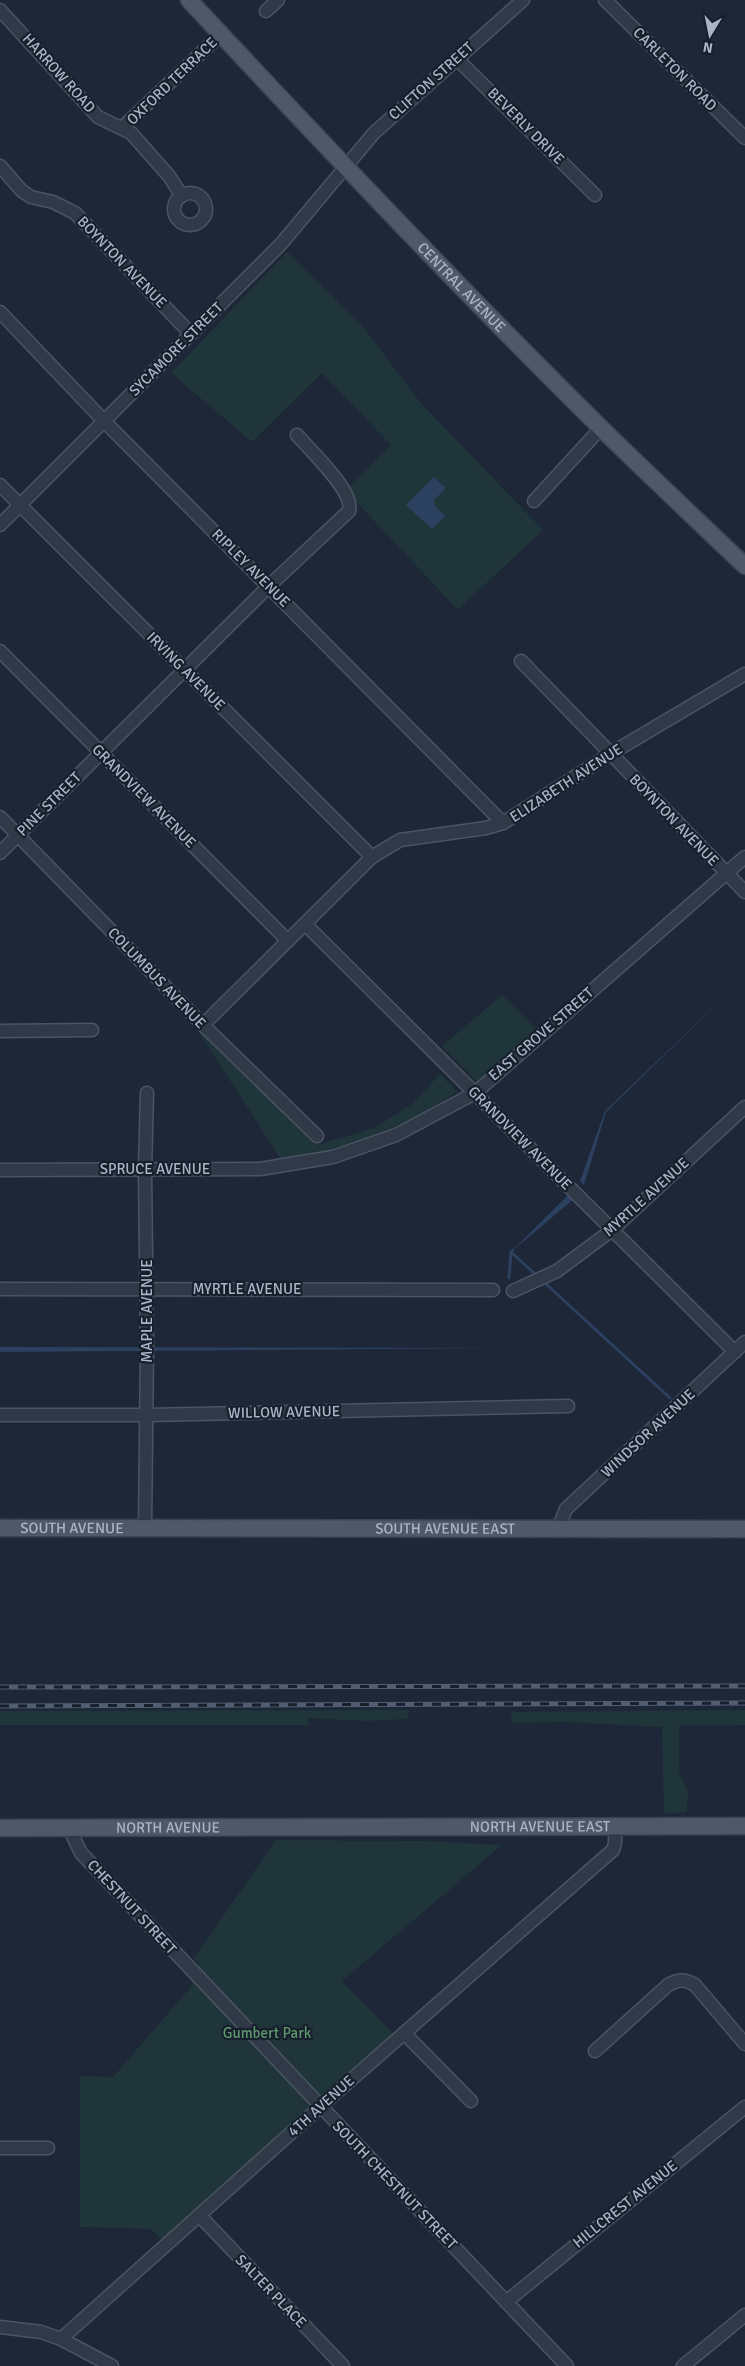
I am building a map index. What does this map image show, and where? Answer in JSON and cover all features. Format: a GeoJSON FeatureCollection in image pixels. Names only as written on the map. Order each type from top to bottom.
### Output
{"type":"FeatureCollection","features":[{"type":"Feature","properties":{"kind":"main road","name":"CENTRAL AVENUE"},"geometry":{"type":"LineString","coordinates":[[189,0],[346,168],[601,428],[745,566]]}},
{"type":"Feature","properties":{"kind":"main road","name":"SOUTH AVENUE"},"geometry":{"type":"LineString","coordinates":[[0,1528],[145,1528]]}},
{"type":"Feature","properties":{"kind":"main road","name":"SOUTH AVENUE EAST"},"geometry":{"type":"LineString","coordinates":[[145,1528],[745,1529]]}},
{"type":"Feature","properties":{"kind":"main road","name":"NORTH AVENUE EAST"},"geometry":{"type":"LineString","coordinates":[[334,1827],[745,1826]]}},
{"type":"Feature","properties":{"kind":"main road","name":"NORTH AVENUE"},"geometry":{"type":"LineString","coordinates":[[0,1828],[334,1827]]}},
{"type":"Feature","properties":{"kind":"street"},"geometry":{"type":"LineString","coordinates":[[266,11],[278,0]]}},
{"type":"Feature","properties":{"kind":"street","name":"CLIFTON STREET"},"geometry":{"type":"LineString","coordinates":[[346,168],[374,133],[523,0]]}},
{"type":"Feature","properties":{"kind":"street","name":"CARLETON ROAD"},"geometry":{"type":"LineString","coordinates":[[605,0],[745,138]]}},
{"type":"Feature","properties":{"kind":"street","name":"HARROW ROAD"},"geometry":{"type":"LineString","coordinates":[[0,10],[98,117],[123,127],[146,149],[182,196]]}},
{"type":"Feature","properties":{"kind":"street","name":"OXFORD TERRACE"},"geometry":{"type":"LineString","coordinates":[[123,127],[220,34]]}},
{"type":"Feature","properties":{"kind":"street","name":"BEVERLY DRIVE"},"geometry":{"type":"LineString","coordinates":[[456,58],[596,195]]}},
{"type":"Feature","properties":{"kind":"street","name":"BOYNTON AVENUE"},"geometry":{"type":"LineString","coordinates":[[0,166],[22,191],[31,197],[54,202],[75,213],[190,333]]}},
{"type":"Feature","properties":{"kind":"street","name":"SYCAMORE STREET"},"geometry":{"type":"LineString","coordinates":[[0,525],[281,244],[346,168]]}},
{"type":"Feature","properties":{"kind":"street","name":"RIPLEY AVENUE"},"geometry":{"type":"LineString","coordinates":[[0,312],[104,421],[503,823]]}},
{"type":"Feature","properties":{"kind":"street"},"geometry":{"type":"LineString","coordinates":[[534,501],[601,428]]}},
{"type":"Feature","properties":{"kind":"street"},"geometry":{"type":"LineString","coordinates":[[269,586],[345,516],[350,505],[346,492],[297,435]]}},
{"type":"Feature","properties":{"kind":"street","name":"IRVING AVENUE"},"geometry":{"type":"LineString","coordinates":[[0,485],[372,857]]}},
{"type":"Feature","properties":{"kind":"street","name":"PINE STREET"},"geometry":{"type":"LineString","coordinates":[[0,853],[269,586]]}},
{"type":"Feature","properties":{"kind":"street","name":"GRANDVIEW AVENUE"},"geometry":{"type":"LineString","coordinates":[[0,652],[288,941]]}},
{"type":"Feature","properties":{"kind":"street","name":"BOYNTON AVENUE"},"geometry":{"type":"LineString","coordinates":[[522,661],[745,892]]}},
{"type":"Feature","properties":{"kind":"street","name":"ELIZABETH AVENUE"},"geometry":{"type":"LineString","coordinates":[[204,1025],[372,857],[400,840],[486,828],[503,823],[610,754],[745,674]]}},
{"type":"Feature","properties":{"kind":"street","name":"COLUMBUS AVENUE"},"geometry":{"type":"LineString","coordinates":[[0,817],[204,1025],[317,1136]]}},
{"type":"Feature","properties":{"kind":"street","name":"EAST GROVE STREET"},"geometry":{"type":"LineString","coordinates":[[308,1160],[333,1157],[396,1135],[475,1093],[745,857]]}},
{"type":"Feature","properties":{"kind":"street","name":"GRANDVIEW AVENUE"},"geometry":{"type":"LineString","coordinates":[[305,924],[735,1352]]}},
{"type":"Feature","properties":{"kind":"street"},"geometry":{"type":"LineString","coordinates":[[0,1030],[92,1030]]}},
{"type":"Feature","properties":{"kind":"street","name":"MAPLE AVENUE"},"geometry":{"type":"LineString","coordinates":[[145,1528],[147,1289],[145,1168],[147,1093]]}},
{"type":"Feature","properties":{"kind":"street","name":"MYRTLE AVENUE"},"geometry":{"type":"LineString","coordinates":[[513,1291],[557,1271],[612,1230],[745,1107]]}},
{"type":"Feature","properties":{"kind":"street","name":"SPRUCE AVENUE"},"geometry":{"type":"LineString","coordinates":[[0,1170],[260,1169],[308,1160]]}},
{"type":"Feature","properties":{"kind":"street","name":"MYRTLE AVENUE"},"geometry":{"type":"LineString","coordinates":[[0,1289],[493,1290]]}},
{"type":"Feature","properties":{"kind":"street","name":"WINDSOR AVENUE"},"geometry":{"type":"LineString","coordinates":[[558,1528],[561,1516],[566,1509],[745,1342]]}},
{"type":"Feature","properties":{"kind":"street","name":"WILLOW AVENUE"},"geometry":{"type":"LineString","coordinates":[[0,1415],[147,1415],[568,1406]]}},
{"type":"Feature","properties":{"kind":"street","name":"4TH AVENUE"},"geometry":{"type":"LineString","coordinates":[[61,2339],[320,2106],[613,1850],[616,1842],[615,1827]]}},
{"type":"Feature","properties":{"kind":"street","name":"CHESTNUT STREET"},"geometry":{"type":"LineString","coordinates":[[69,1828],[81,1853],[202,1982]]}},
{"type":"Feature","properties":{"kind":"street"},"geometry":{"type":"LineString","coordinates":[[595,2051],[668,1984],[677,1980],[686,1980],[695,1985],[745,2044]]}},
{"type":"Feature","properties":{"kind":"street","name":"SOUTH CHESTNUT STREET"},"geometry":{"type":"LineString","coordinates":[[202,1982],[567,2366]]}},
{"type":"Feature","properties":{"kind":"street"},"geometry":{"type":"LineString","coordinates":[[404,2033],[471,2102]]}},
{"type":"Feature","properties":{"kind":"street","name":"HILLCREST AVENUE"},"geometry":{"type":"LineString","coordinates":[[506,2302],[745,2106]]}},
{"type":"Feature","properties":{"kind":"street"},"geometry":{"type":"LineString","coordinates":[[0,2148],[48,2148]]}},
{"type":"Feature","properties":{"kind":"street","name":"SALTER PLACE"},"geometry":{"type":"LineString","coordinates":[[199,2215],[343,2366]]}},
{"type":"Feature","properties":{"kind":"street"},"geometry":{"type":"LineString","coordinates":[[683,2366],[745,2315]]}},
{"type":"Feature","properties":{"kind":"street"},"geometry":{"type":"LineString","coordinates":[[0,2327],[41,2332],[61,2339],[108,2365]]}},
{"type":"Feature","properties":{"kind":"green space"},"geometry":{"type":"Polygon","coordinates":[[[287,252],[361,324],[420,402],[543,530],[458,610],[345,490],[391,445],[322,373],[252,442],[171,373],[287,252]]]}},
{"type":"Feature","properties":{"kind":"green space"},"geometry":{"type":"Polygon","coordinates":[[[502,995],[537,1029],[476,1081],[442,1046],[502,995]]]}},
{"type":"Feature","properties":{"kind":"green space"},"geometry":{"type":"Polygon","coordinates":[[[196,1028],[319,1144],[375,1128],[413,1103],[440,1074],[457,1092],[426,1111],[376,1135],[318,1153],[280,1158],[196,1028]]]}},
{"type":"Feature","properties":{"kind":"green space"},"geometry":{"type":"Polygon","coordinates":[[[409,1710],[408,1719],[365,1721],[308,1718],[309,1725],[0,1725],[0,1711],[409,1710]]]}},
{"type":"Feature","properties":{"kind":"green space"},"geometry":{"type":"Polygon","coordinates":[[[745,1710],[745,1725],[679,1726],[679,1772],[688,1791],[687,1812],[664,1814],[662,1727],[564,1722],[512,1723],[511,1712],[745,1710]]]}},
{"type":"Feature","properties":{"kind":"green space","name":"Gumbert Park"},"geometry":{"type":"Polygon","coordinates":[[[276,1840],[426,1841],[502,1845],[342,1981],[397,2037],[169,2247],[151,2229],[80,2227],[80,2076],[113,2077],[190,1988],[199,1965],[194,1958],[276,1840]]]}},
{"type":"Feature","properties":{"kind":"water"},"geometry":{"type":"Polygon","coordinates":[[[434,477],[446,488],[434,500],[434,504],[445,516],[432,529],[406,505],[434,477]]]}},
{"type":"Feature","properties":{"kind":"water"},"geometry":{"type":"Polygon","coordinates":[[[745,977],[606,1112],[584,1185],[580,1181],[605,1111],[745,977]]]}},
{"type":"Feature","properties":{"kind":"water"},"geometry":{"type":"Polygon","coordinates":[[[570,1193],[575,1198],[511,1252],[570,1193]]]}},
{"type":"Feature","properties":{"kind":"water"},"geometry":{"type":"Polygon","coordinates":[[[0,1347],[505,1348],[0,1352],[0,1347]]]}},
{"type":"Feature","properties":{"kind":"waterway"},"geometry":{"type":"LineString","coordinates":[[509,1278],[511,1252],[513,1250]]}},
{"type":"Feature","properties":{"kind":"waterway"},"geometry":{"type":"LineString","coordinates":[[511,1252],[534,1273]]}},
{"type":"Feature","properties":{"kind":"waterway"},"geometry":{"type":"LineString","coordinates":[[546,1284],[670,1398]]}},
{"type":"Feature","properties":{"kind":"railway"},"geometry":{"type":"LineString","coordinates":[[0,1687],[745,1686]]}},
{"type":"Feature","properties":{"kind":"railway"},"geometry":{"type":"LineString","coordinates":[[0,1706],[745,1703]]}}]}
